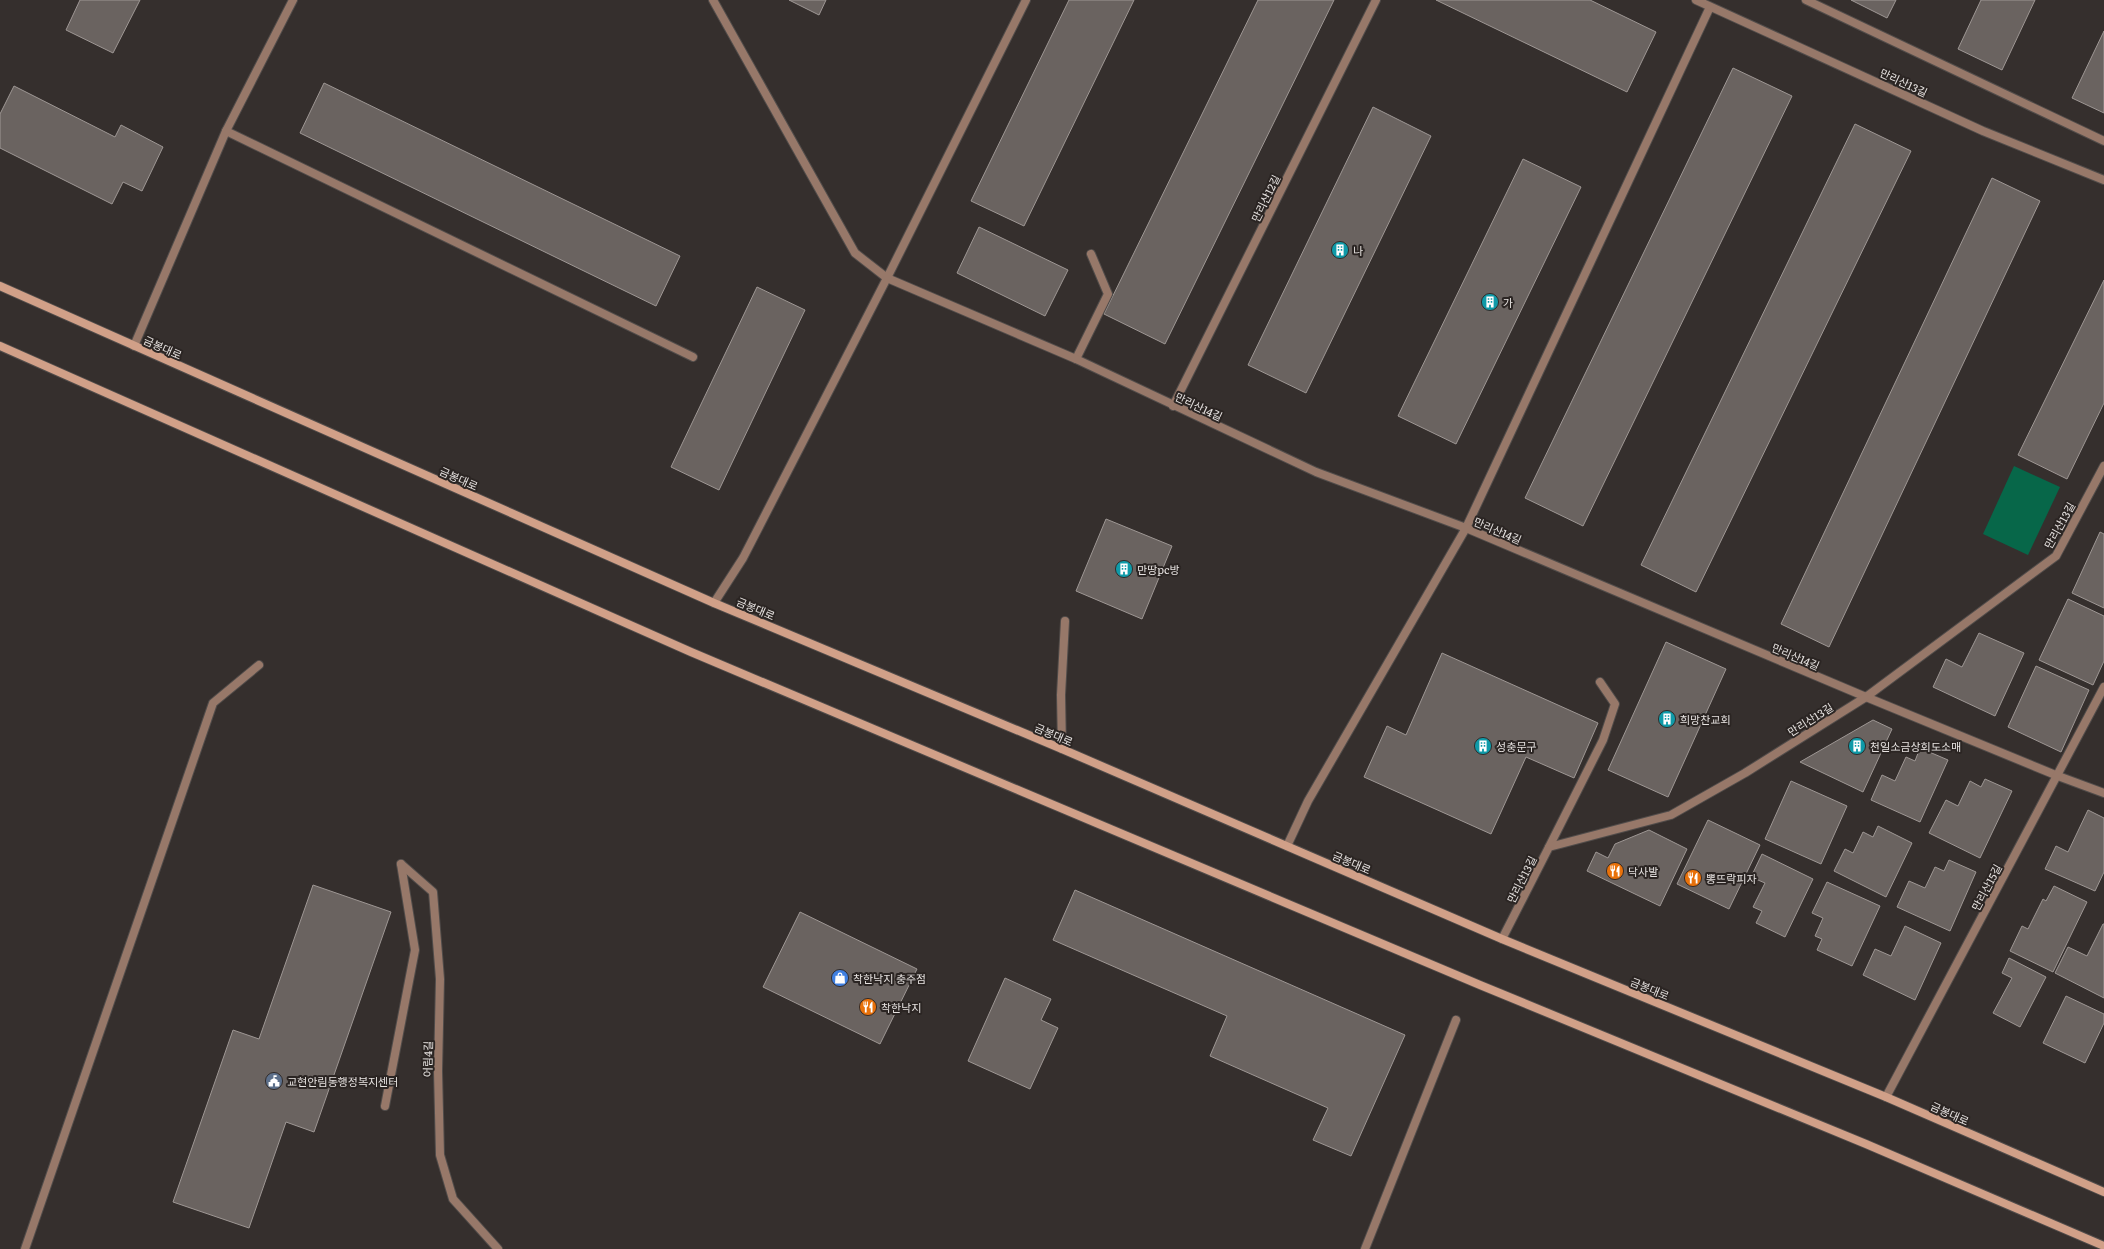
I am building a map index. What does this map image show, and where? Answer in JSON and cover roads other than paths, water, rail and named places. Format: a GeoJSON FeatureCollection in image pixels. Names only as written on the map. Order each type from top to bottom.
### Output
{"type":"FeatureCollection","features":[{"type":"Feature","properties":{"kind":"street"},"geometry":{"type":"LineString","coordinates":[[134,346],[226,131],[293,0]]}},
{"type":"Feature","properties":{"kind":"street","name":"만리산14길"},"geometry":{"type":"LineString","coordinates":[[712,0],[855,253],[887,278],[1076,359],[1173,406],[1316,472],[1466,528],[1866,697],[2058,776],[2104,793]]}},
{"type":"Feature","properties":{"kind":"street"},"geometry":{"type":"LineString","coordinates":[[714,602],[743,558],[887,278],[1026,0]]}},
{"type":"Feature","properties":{"kind":"street","name":"만리산12길"},"geometry":{"type":"LineString","coordinates":[[1173,406],[1376,0]]}},
{"type":"Feature","properties":{"kind":"street","name":"만리산13길"},"geometry":{"type":"LineString","coordinates":[[1696,0],[1984,131],[2104,180]]}},
{"type":"Feature","properties":{"kind":"street"},"geometry":{"type":"LineString","coordinates":[[1806,0],[2104,141]]}},
{"type":"Feature","properties":{"kind":"street"},"geometry":{"type":"LineString","coordinates":[[1287,846],[1308,801],[1466,528],[1710,7]]}},
{"type":"Feature","properties":{"kind":"street"},"geometry":{"type":"LineString","coordinates":[[226,131],[693,357]]}},
{"type":"Feature","properties":{"kind":"street"},"geometry":{"type":"LineString","coordinates":[[1076,359],[1108,294],[1091,254]]}},
{"type":"Feature","properties":{"kind":"street","name":"금봉대로"},"geometry":{"type":"LineString","coordinates":[[0,286],[714,602],[1062,749],[1502,939],[1886,1097],[2104,1192]]}},
{"type":"Feature","properties":{"kind":"street"},"geometry":{"type":"LineString","coordinates":[[0,346],[691,652],[1472,982],[1866,1144],[2104,1246]]}},
{"type":"Feature","properties":{"kind":"street","name":"만리산13길"},"geometry":{"type":"LineString","coordinates":[[1502,939],[1549,847],[1671,816],[1745,774],[1866,697],[2056,556],[2104,466]]}},
{"type":"Feature","properties":{"kind":"street"},"geometry":{"type":"LineString","coordinates":[[1062,749],[1061,696],[1065,621]]}},
{"type":"Feature","properties":{"kind":"street"},"geometry":{"type":"LineString","coordinates":[[25,1249],[213,703],[259,666]]}},
{"type":"Feature","properties":{"kind":"street"},"geometry":{"type":"LineString","coordinates":[[1549,847],[1603,740],[1615,704],[1600,682]]}},
{"type":"Feature","properties":{"kind":"street","name":"만리산15길"},"geometry":{"type":"LineString","coordinates":[[1886,1097],[2104,687]]}},
{"type":"Feature","properties":{"kind":"street","name":"어림4길"},"geometry":{"type":"LineString","coordinates":[[385,1106],[415,950],[401,864],[433,892],[440,979],[438,1071],[440,1156],[453,1199],[498,1249]]}},
{"type":"Feature","properties":{"kind":"street"},"geometry":{"type":"LineString","coordinates":[[1365,1249],[1456,1020]]}},
{"type":"Feature","properties":{"kind":"place","name":"나"},"geometry":{"type":"Point","coordinates":[1340,250]}},
{"type":"Feature","properties":{"kind":"place","name":"가"},"geometry":{"type":"Point","coordinates":[1490,302]}},
{"type":"Feature","properties":{"kind":"place","name":"만땅pc방"},"geometry":{"type":"Point","coordinates":[1124,569]}},
{"type":"Feature","properties":{"kind":"place","name":"희망찬교회"},"geometry":{"type":"Point","coordinates":[1667,719]}},
{"type":"Feature","properties":{"kind":"place","name":"성충문구"},"geometry":{"type":"Point","coordinates":[1483,746]}},
{"type":"Feature","properties":{"kind":"place","name":"천일소금상회도소매"},"geometry":{"type":"Point","coordinates":[1857,746]}},
{"type":"Feature","properties":{"kind":"place","name":"닥사발"},"geometry":{"type":"Point","coordinates":[1615,871]}},
{"type":"Feature","properties":{"kind":"place","name":"뽕뜨락피자"},"geometry":{"type":"Point","coordinates":[1693,878]}},
{"type":"Feature","properties":{"kind":"place","name":"착한낙지 충주점"},"geometry":{"type":"Point","coordinates":[840,978]}},
{"type":"Feature","properties":{"kind":"place","name":"착한낙지"},"geometry":{"type":"Point","coordinates":[868,1007]}},
{"type":"Feature","properties":{"kind":"place","name":"교현안림동행정복지센터"},"geometry":{"type":"Point","coordinates":[274,1081]}}]}
